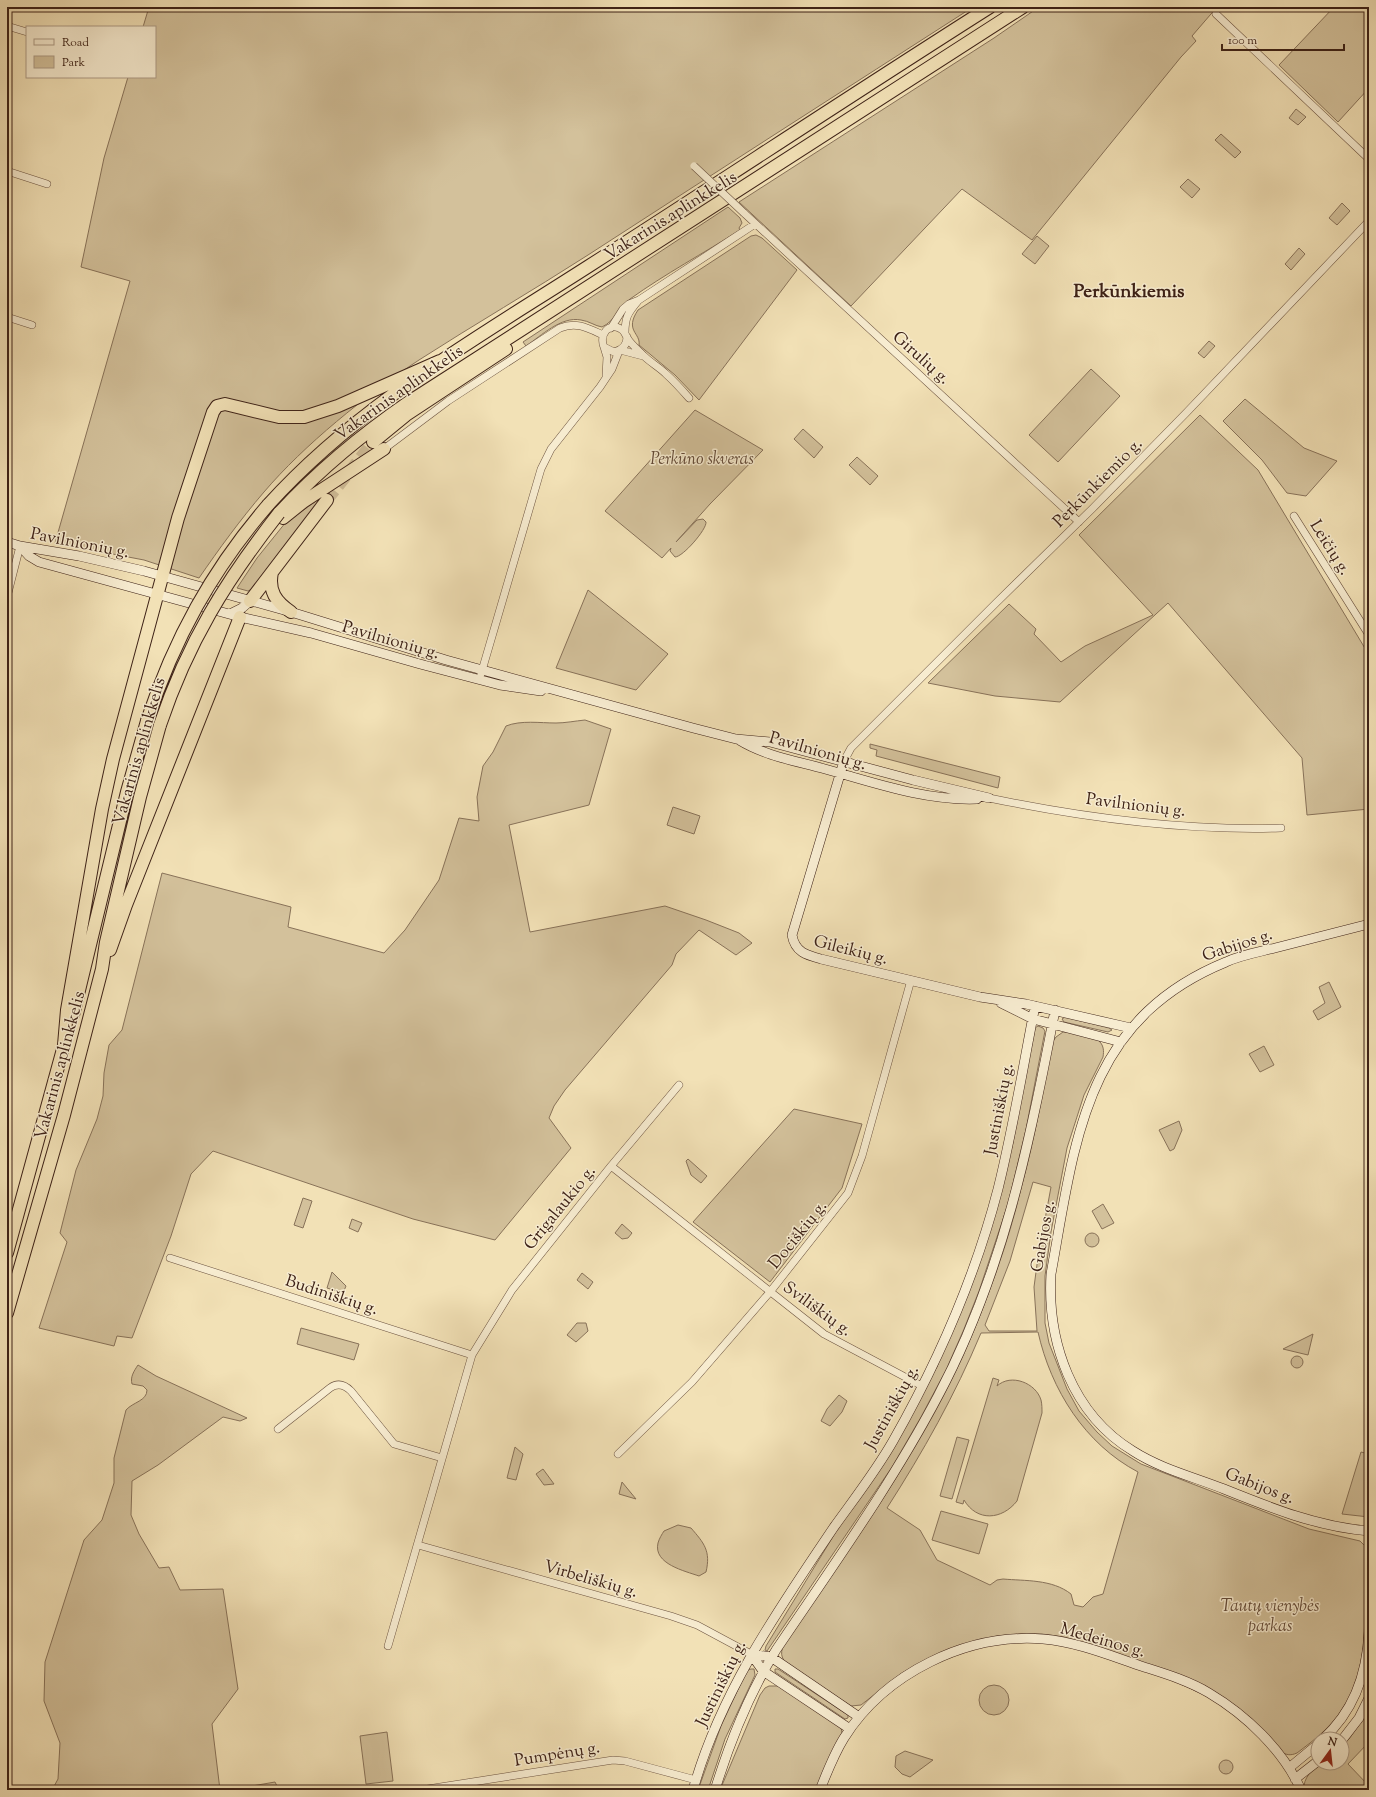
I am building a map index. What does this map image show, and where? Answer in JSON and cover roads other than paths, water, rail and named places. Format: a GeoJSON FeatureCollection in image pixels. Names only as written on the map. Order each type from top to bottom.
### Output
{"type":"FeatureCollection","features":[{"type":"Feature","properties":{"kind":"highway","name":"Vakarinis aplinkkelis"},"geometry":{"type":"LineString","coordinates":[[7,1253],[77,1001],[127,792],[147,721],[174,649],[199,601],[239,540],[268,505],[302,468],[344,432],[440,361],[990,7]]}},
{"type":"Feature","properties":{"kind":"highway","name":"Vakarinis aplinkkelis"},"geometry":{"type":"LineString","coordinates":[[7,1314],[64,1115],[102,969],[106,942],[138,804],[160,725],[176,681],[204,621],[232,576],[258,539],[281,515],[315,475],[375,426],[1023,7]]}},
{"type":"Feature","properties":{"kind":"highway"},"geometry":{"type":"LineString","coordinates":[[373,442],[406,415],[562,310],[596,282]]}},
{"type":"Feature","properties":{"kind":"highway"},"geometry":{"type":"LineString","coordinates":[[64,1045],[67,1010],[102,809],[121,727],[196,460],[209,421],[217,406],[225,404],[234,405],[279,417],[304,417],[338,406],[440,361]]}},
{"type":"Feature","properties":{"kind":"highway"},"geometry":{"type":"LineString","coordinates":[[281,515],[384,448]]}},
{"type":"Feature","properties":{"kind":"highway"},"geometry":{"type":"LineString","coordinates":[[250,601],[327,500]]}},
{"type":"Feature","properties":{"kind":"highway"},"geometry":{"type":"LineString","coordinates":[[272,572],[271,587],[275,598],[280,604],[291,612]]}},
{"type":"Feature","properties":{"kind":"highway"},"geometry":{"type":"LineString","coordinates":[[102,969],[235,616]]}},
{"type":"Feature","properties":{"kind":"street"},"geometry":{"type":"LineString","coordinates":[[1216,14],[1369,159]]}},
{"type":"Feature","properties":{"kind":"street"},"geometry":{"type":"LineString","coordinates":[[7,26],[26,32]]}},
{"type":"Feature","properties":{"kind":"street","name":"Girulių g."},"geometry":{"type":"LineString","coordinates":[[694,166],[1079,522]]}},
{"type":"Feature","properties":{"kind":"street"},"geometry":{"type":"LineString","coordinates":[[7,171],[47,184]]}},
{"type":"Feature","properties":{"kind":"street","name":"Perkūnkiemio g."},"geometry":{"type":"LineString","coordinates":[[844,761],[851,748],[1000,598],[1079,522],[1182,417],[1369,221]]}},
{"type":"Feature","properties":{"kind":"street"},"geometry":{"type":"LineString","coordinates":[[603,335],[611,328],[623,309],[629,304],[639,300],[755,224]]}},
{"type":"Feature","properties":{"kind":"street"},"geometry":{"type":"LineString","coordinates":[[480,679],[547,455],[600,387],[612,369],[619,351],[625,346],[625,321],[628,312],[639,300]]}},
{"type":"Feature","properties":{"kind":"street"},"geometry":{"type":"LineString","coordinates":[[7,317],[32,325]]}},
{"type":"Feature","properties":{"kind":"street"},"geometry":{"type":"LineString","coordinates":[[384,448],[448,401],[560,328],[572,324],[579,325],[603,335]]}},
{"type":"Feature","properties":{"kind":"street"},"geometry":{"type":"LineString","coordinates":[[611,328],[619,328],[640,350],[643,356],[666,374],[689,398]]}},
{"type":"Feature","properties":{"kind":"street"},"geometry":{"type":"LineString","coordinates":[[603,335],[607,357],[606,376]]}},
{"type":"Feature","properties":{"kind":"street"},"geometry":{"type":"LineString","coordinates":[[604,346],[610,351],[619,351],[643,356]]}},
{"type":"Feature","properties":{"kind":"street","name":"Leičių g."},"geometry":{"type":"LineString","coordinates":[[1294,516],[1369,635]]}},
{"type":"Feature","properties":{"kind":"street"},"geometry":{"type":"LineString","coordinates":[[7,542],[20,546],[7,597]]}},
{"type":"Feature","properties":{"kind":"street","name":"Pavilnionių g."},"geometry":{"type":"LineString","coordinates":[[20,546],[79,556],[162,577],[291,612],[419,652],[567,694],[736,739],[770,742],[913,780],[989,798],[1132,822],[1216,829],[1281,828]]}},
{"type":"Feature","properties":{"kind":"street","name":"Pavilnionių g."},"geometry":{"type":"LineString","coordinates":[[20,546],[28,556],[39,562],[235,616],[311,633],[515,688],[567,694]]}},
{"type":"Feature","properties":{"kind":"street"},"geometry":{"type":"LineString","coordinates":[[235,616],[250,601]]}},
{"type":"Feature","properties":{"kind":"street","name":"Pavilnionių g."},"geometry":{"type":"LineString","coordinates":[[736,739],[750,747],[767,753],[841,774],[929,796],[958,800],[989,798]]}},
{"type":"Feature","properties":{"kind":"street","name":"Gileikių g."},"geometry":{"type":"LineString","coordinates":[[844,761],[792,935],[793,943],[802,954],[998,1001],[1055,1010],[1131,1028]]}},
{"type":"Feature","properties":{"kind":"street","name":"Gabijos g."},"geometry":{"type":"LineString","coordinates":[[1369,924],[1228,961],[1203,972],[1171,991],[1143,1015],[1131,1028],[1098,1081],[1088,1104],[1080,1129],[1068,1182],[1051,1274],[1050,1301],[1056,1344],[1069,1378],[1089,1412],[1104,1429],[1120,1442],[1150,1461],[1268,1507],[1334,1527],[1369,1531]]}},
{"type":"Feature","properties":{"kind":"street","name":"Dociškių g."},"geometry":{"type":"LineString","coordinates":[[618,1454],[681,1394],[770,1292],[848,1193],[862,1156],[911,980]]}},
{"type":"Feature","properties":{"kind":"street","name":"Gileikių g."},"geometry":{"type":"LineString","coordinates":[[998,1001],[1033,1019],[1121,1042]]}},
{"type":"Feature","properties":{"kind":"street","name":"Justiniškių g."},"geometry":{"type":"LineString","coordinates":[[693,1790],[728,1697],[751,1654],[892,1443],[944,1342],[978,1253],[996,1197],[1035,1006]]}},
{"type":"Feature","properties":{"kind":"street","name":"Justiniškių g."},"geometry":{"type":"LineString","coordinates":[[715,1790],[727,1752],[744,1708],[763,1671],[904,1456],[938,1396],[968,1333],[998,1253],[1019,1182],[1055,1010]]}},
{"type":"Feature","properties":{"kind":"street","name":"Grigalaukio g."},"geometry":{"type":"LineString","coordinates":[[472,1355],[512,1290],[611,1166],[679,1085]]}},
{"type":"Feature","properties":{"kind":"street","name":"Sviliškių g."},"geometry":{"type":"LineString","coordinates":[[611,1166],[824,1334],[922,1386]]}},
{"type":"Feature","properties":{"kind":"street","name":"Budiniškių g."},"geometry":{"type":"LineString","coordinates":[[170,1258],[472,1355]]}},
{"type":"Feature","properties":{"kind":"street"},"geometry":{"type":"LineString","coordinates":[[388,1646],[472,1355]]}},
{"type":"Feature","properties":{"kind":"street"},"geometry":{"type":"LineString","coordinates":[[278,1428],[330,1388],[333,1386],[342,1385],[346,1386],[351,1391],[394,1444],[442,1458]]}},
{"type":"Feature","properties":{"kind":"street","name":"Virbeliškių g."},"geometry":{"type":"LineString","coordinates":[[418,1545],[672,1616],[697,1625],[751,1654]]}},
{"type":"Feature","properties":{"kind":"street"},"geometry":{"type":"LineString","coordinates":[[1330,1731],[1340,1720],[1355,1697],[1368,1655],[1369,1632]]}},
{"type":"Feature","properties":{"kind":"street","name":"Medeinos g."},"geometry":{"type":"LineString","coordinates":[[820,1790],[838,1748],[850,1729],[859,1717],[896,1683],[921,1667],[947,1654],[975,1645],[1026,1638],[1050,1640],[1084,1646],[1157,1671],[1208,1692],[1253,1726],[1289,1768],[1300,1790]]}},
{"type":"Feature","properties":{"kind":"street"},"geometry":{"type":"LineString","coordinates":[[751,1654],[771,1657],[859,1717]]}},
{"type":"Feature","properties":{"kind":"street"},"geometry":{"type":"LineString","coordinates":[[751,1654],[763,1671],[850,1729]]}},
{"type":"Feature","properties":{"kind":"street"},"geometry":{"type":"LineString","coordinates":[[1349,1731],[1359,1718],[1369,1698]]}},
{"type":"Feature","properties":{"kind":"street"},"geometry":{"type":"LineString","coordinates":[[1289,1768],[1310,1751]]}},
{"type":"Feature","properties":{"kind":"street","name":"Pumpėnų g."},"geometry":{"type":"LineString","coordinates":[[421,1790],[613,1760],[631,1762],[696,1780]]}},
{"type":"Feature","properties":{"kind":"street"},"geometry":{"type":"LineString","coordinates":[[1295,1778],[1310,1767]]}},
{"type":"Feature","properties":{"kind":"tunnel"},"geometry":{"type":"LineString","coordinates":[[327,500],[373,442]]}},
{"type":"Feature","properties":{"kind":"district","name":"Perkūnkiemis"},"geometry":{"type":"Point","coordinates":[1129,290]}},
{"type":"Feature","properties":{"kind":"park label","name":"Perkūno skveras"},"geometry":{"type":"Point","coordinates":[702,458]}},
{"type":"Feature","properties":{"kind":"park label","name":"Tautų vienybės parkas"},"geometry":{"type":"Point","coordinates":[1270,1615]}}]}
